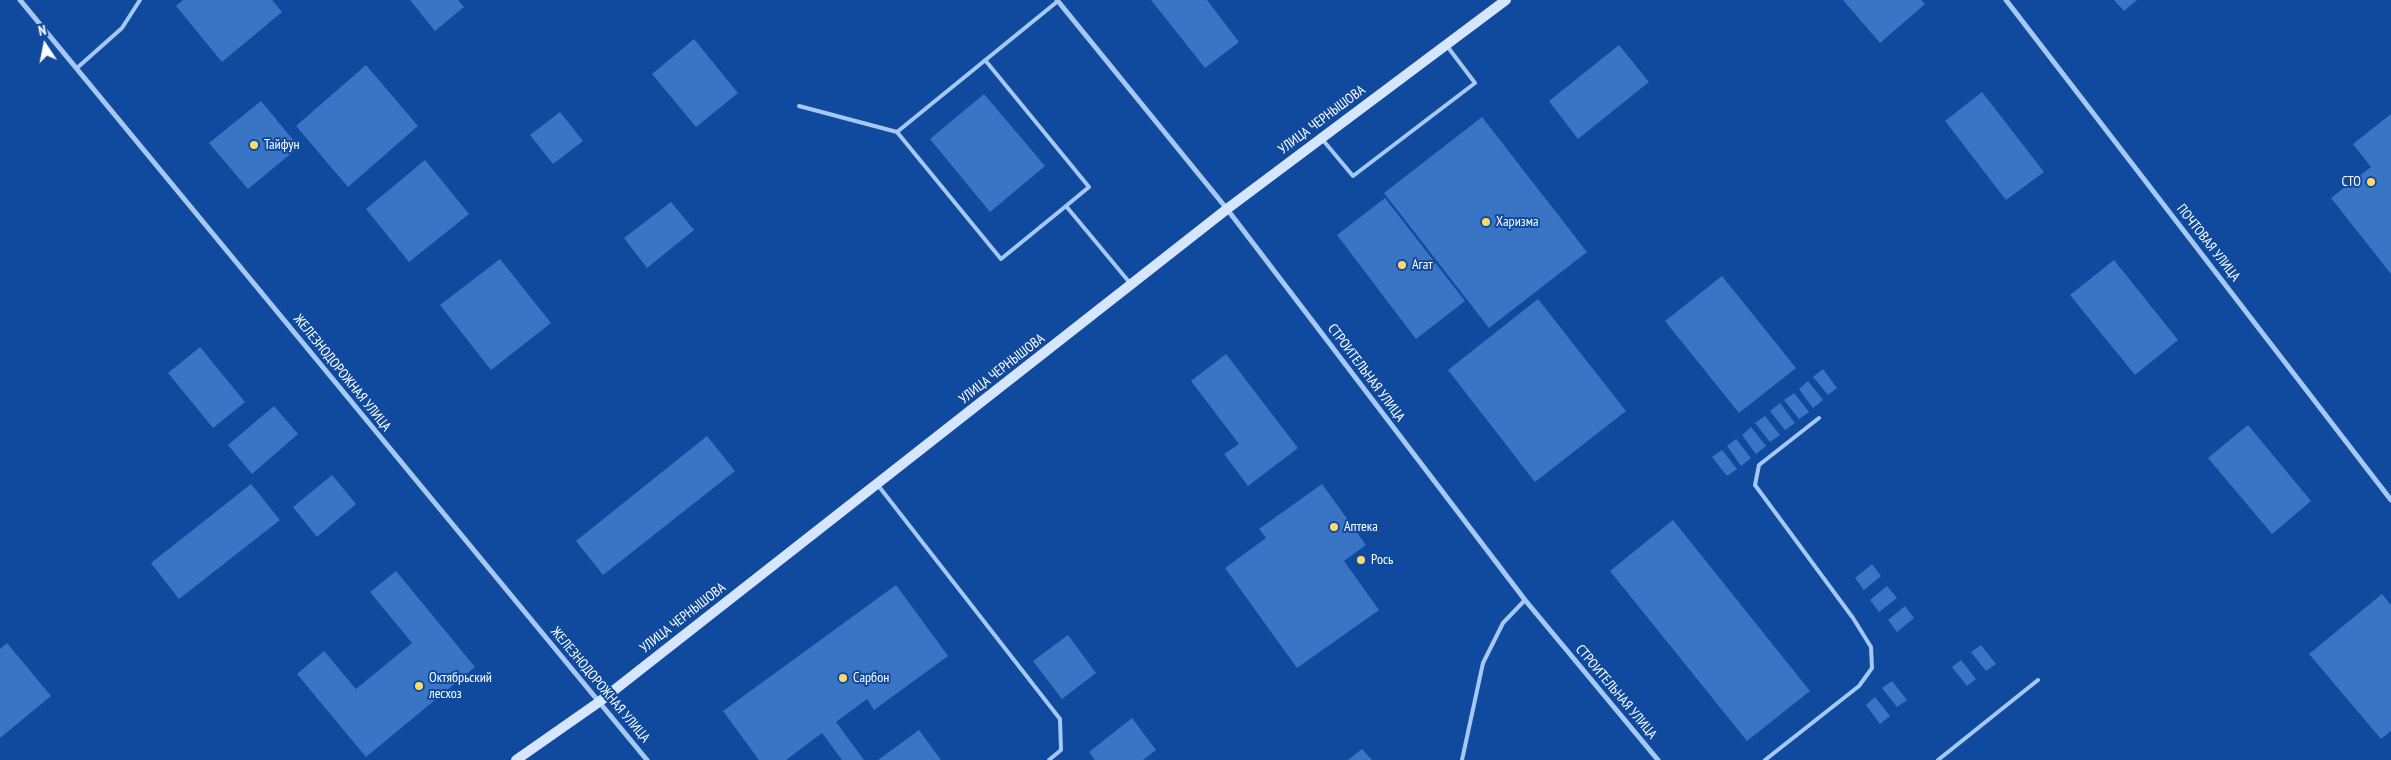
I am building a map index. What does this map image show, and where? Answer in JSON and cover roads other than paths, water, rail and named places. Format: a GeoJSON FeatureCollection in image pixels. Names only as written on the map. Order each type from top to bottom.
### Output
{"type":"FeatureCollection","features":[{"type":"Feature","properties":{"kind":"street","name":"ЖЕЛЕЗНОДОРОЖНАЯ УЛИЦА"},"geometry":{"type":"LineString","coordinates":[[20,0],[648,760]]}},
{"type":"Feature","properties":{"kind":"street","name":"УЛИЦА ЧЕРНЫШОВА"},"geometry":{"type":"LineString","coordinates":[[516,760],[599,702],[1227,209],[1506,0]]}},
{"type":"Feature","properties":{"kind":"street","name":"ПОЧТОВАЯ УЛИЦА"},"geometry":{"type":"LineString","coordinates":[[2006,0],[2391,500]]}},
{"type":"Feature","properties":{"kind":"street","name":"СТРОИТЕЛЬНАЯ УЛИЦА"},"geometry":{"type":"LineString","coordinates":[[1057,1],[1227,209],[1525,600],[1658,760]]}},
{"type":"Feature","properties":{"kind":"lane"},"geometry":{"type":"LineString","coordinates":[[77,68],[122,28],[140,0]]}},
{"type":"Feature","properties":{"kind":"lane"},"geometry":{"type":"LineString","coordinates":[[897,132],[1057,1]]}},
{"type":"Feature","properties":{"kind":"lane"},"geometry":{"type":"LineString","coordinates":[[1321,137],[1353,176],[1475,83],[1446,46]]}},
{"type":"Feature","properties":{"kind":"lane"},"geometry":{"type":"LineString","coordinates":[[799,106],[897,132],[1001,259],[1089,187],[986,60]]}},
{"type":"Feature","properties":{"kind":"lane"},"geometry":{"type":"LineString","coordinates":[[1066,206],[1131,285]]}},
{"type":"Feature","properties":{"kind":"lane"},"geometry":{"type":"LineString","coordinates":[[1765,760],[1859,686],[1872,668],[1871,647],[1853,618],[1755,485],[1759,465],[1819,418]]}},
{"type":"Feature","properties":{"kind":"lane"},"geometry":{"type":"LineString","coordinates":[[877,484],[1060,719],[1061,750],[1048,760]]}},
{"type":"Feature","properties":{"kind":"lane"},"geometry":{"type":"LineString","coordinates":[[1462,760],[1483,663],[1503,624],[1525,600]]}},
{"type":"Feature","properties":{"kind":"lane"},"geometry":{"type":"LineString","coordinates":[[1938,760],[2038,680]]}},
{"type":"Feature","properties":{"kind":"place","name":"Тайфун"},"geometry":{"type":"Point","coordinates":[254,145]}},
{"type":"Feature","properties":{"kind":"place","name":"СТО"},"geometry":{"type":"Point","coordinates":[2371,182]}},
{"type":"Feature","properties":{"kind":"place","name":"Харизма"},"geometry":{"type":"Point","coordinates":[1486,222]}},
{"type":"Feature","properties":{"kind":"place","name":"Агат"},"geometry":{"type":"Point","coordinates":[1402,265]}},
{"type":"Feature","properties":{"kind":"place","name":"Аптека"},"geometry":{"type":"Point","coordinates":[1334,527]}},
{"type":"Feature","properties":{"kind":"place","name":"Рось"},"geometry":{"type":"Point","coordinates":[1361,560]}},
{"type":"Feature","properties":{"kind":"place","name":"Сарбон"},"geometry":{"type":"Point","coordinates":[843,678]}},
{"type":"Feature","properties":{"kind":"place","name":"Октябрьский лесхоз"},"geometry":{"type":"Point","coordinates":[419,686]}}]}
